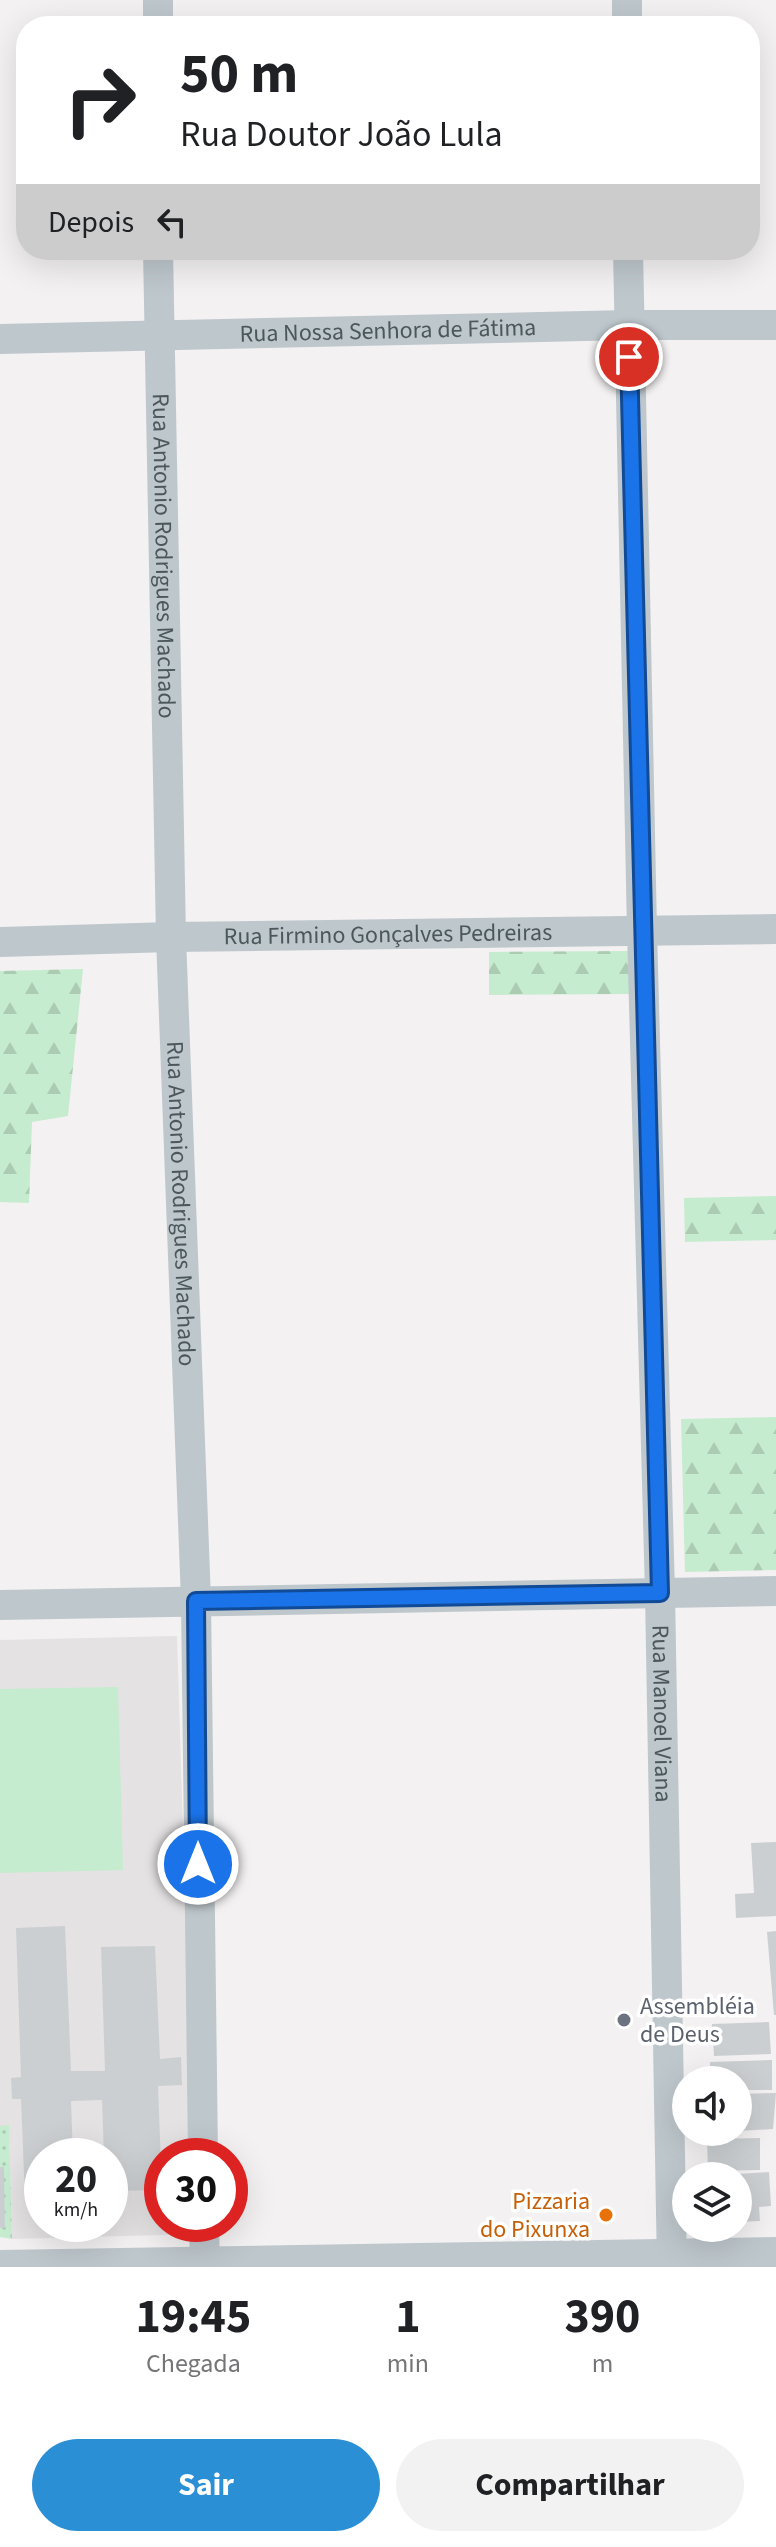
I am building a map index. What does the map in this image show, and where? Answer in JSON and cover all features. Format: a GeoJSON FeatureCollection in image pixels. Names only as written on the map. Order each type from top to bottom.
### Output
{"type":"FeatureCollection","features":[{"type":"Feature","properties":{"kind":"street","name":"Rua Antonio Rodrigues Machado"},"geometry":{"type":"LineString","coordinates":[[158,260],[171,937],[196,1601],[203,2138]]}},
{"type":"Feature","properties":{"kind":"street","name":"Rua Manoel Viana"},"geometry":{"type":"LineString","coordinates":[[628,260],[660,1593],[672,2260]]}},
{"type":"Feature","properties":{"kind":"street","name":"Rua Nossa Senhora de Fátima"},"geometry":{"type":"LineString","coordinates":[[0,339],[628,325],[776,325]]}},
{"type":"Feature","properties":{"kind":"street","name":"Rua Firmino Gonçalves Pedreiras"},"geometry":{"type":"LineString","coordinates":[[0,942],[776,929]]}},
{"type":"Feature","properties":{"kind":"street"},"geometry":{"type":"LineString","coordinates":[[0,1605],[776,1591]]}},
{"type":"Feature","properties":{"kind":"street"},"geometry":{"type":"LineString","coordinates":[[204,2242],[205,2264]]}},
{"type":"Feature","properties":{"kind":"street"},"geometry":{"type":"LineString","coordinates":[[0,2265],[672,2260],[776,2252]]}},
{"type":"Feature","properties":{"kind":"shaded area"},"geometry":{"type":"Polygon","coordinates":[[[177,1636],[192,2138],[144,2138],[144,2235],[128,2236],[128,2138],[24,2138],[24,2239],[12,2239],[9,2126],[0,2126],[0,1640],[177,1636]]]}},
{"type":"Feature","properties":{"kind":"green space"},"geometry":{"type":"Polygon","coordinates":[[[629,951],[629,994],[489,995],[489,952],[629,951]]]}},
{"type":"Feature","properties":{"kind":"green space"},"geometry":{"type":"Polygon","coordinates":[[[83,969],[68,1116],[32,1122],[29,1203],[0,1202],[0,971],[83,969]]]}},
{"type":"Feature","properties":{"kind":"green space"},"geometry":{"type":"Polygon","coordinates":[[[776,1196],[776,1240],[685,1242],[684,1198],[776,1196]]]}},
{"type":"Feature","properties":{"kind":"green space"},"geometry":{"type":"Polygon","coordinates":[[[776,1417],[776,1570],[685,1572],[681,1419],[776,1417]]]}},
{"type":"Feature","properties":{"kind":"green space"},"geometry":{"type":"Polygon","coordinates":[[[118,1687],[123,1870],[0,1873],[0,1689],[118,1687]]]}},
{"type":"Feature","properties":{"kind":"green space"},"geometry":{"type":"Polygon","coordinates":[[[9,2125],[12,2239],[0,2237],[0,2126],[9,2125]]]}},
{"type":"Feature","properties":{"kind":"building"},"geometry":{"type":"Polygon","coordinates":[[[776,1842],[776,1916],[736,1918],[735,1894],[754,1893],[751,1843],[776,1842]]]}},
{"type":"Feature","properties":{"kind":"building"},"geometry":{"type":"Polygon","coordinates":[[[65,1926],[71,2071],[105,2071],[101,1947],[155,1946],[160,2059],[181,2057],[182,2085],[158,2086],[160,2138],[144,2138],[144,2190],[128,2191],[128,2138],[103,2138],[102,2100],[71,2101],[72,2138],[24,2138],[24,2174],[21,2099],[12,2099],[11,2078],[21,2077],[16,1928],[65,1926]]]}},
{"type":"Feature","properties":{"kind":"building"},"geometry":{"type":"Polygon","coordinates":[[[776,1931],[776,2015],[774,2015],[767,1932],[776,1931]]]}},
{"type":"Feature","properties":{"kind":"building"},"geometry":{"type":"Polygon","coordinates":[[[769,2022],[771,2054],[714,2056],[712,2024],[769,2022]]]}},
{"type":"Feature","properties":{"kind":"building"},"geometry":{"type":"Polygon","coordinates":[[[772,2060],[772,2090],[752,2090],[752,2066],[710,2066],[710,2062],[772,2060]]]}},
{"type":"Feature","properties":{"kind":"building"},"geometry":{"type":"Polygon","coordinates":[[[776,2093],[773,2129],[752,2130],[752,2094],[776,2093]]]}},
{"type":"Feature","properties":{"kind":"building"},"geometry":{"type":"Polygon","coordinates":[[[752,2138],[760,2138],[760,2170],[752,2170],[752,2162],[708,2162],[707,2146],[752,2146],[752,2138]]]}},
{"type":"Feature","properties":{"kind":"building"},"geometry":{"type":"Polygon","coordinates":[[[0,2167],[4,2167],[5,2228],[0,2228],[0,2167]]]}},
{"type":"Feature","properties":{"kind":"building"},"geometry":{"type":"Polygon","coordinates":[[[769,2172],[771,2206],[759,2207],[760,2221],[752,2221],[752,2173],[769,2172]]]}},
{"type":"Feature","properties":{"kind":"place","name":"Assembléia de Deus"},"geometry":{"type":"Point","coordinates":[624,2020]}},
{"type":"Feature","properties":{"kind":"place","name":"Pizzaria do Pixunxa"},"geometry":{"type":"Point","coordinates":[606,2215]}},
{"type":"Feature","properties":{"kind":"route"},"geometry":{"type":"LineString","coordinates":[[198,1864],[196,1601],[660,1593],[629,357]]}}]}
